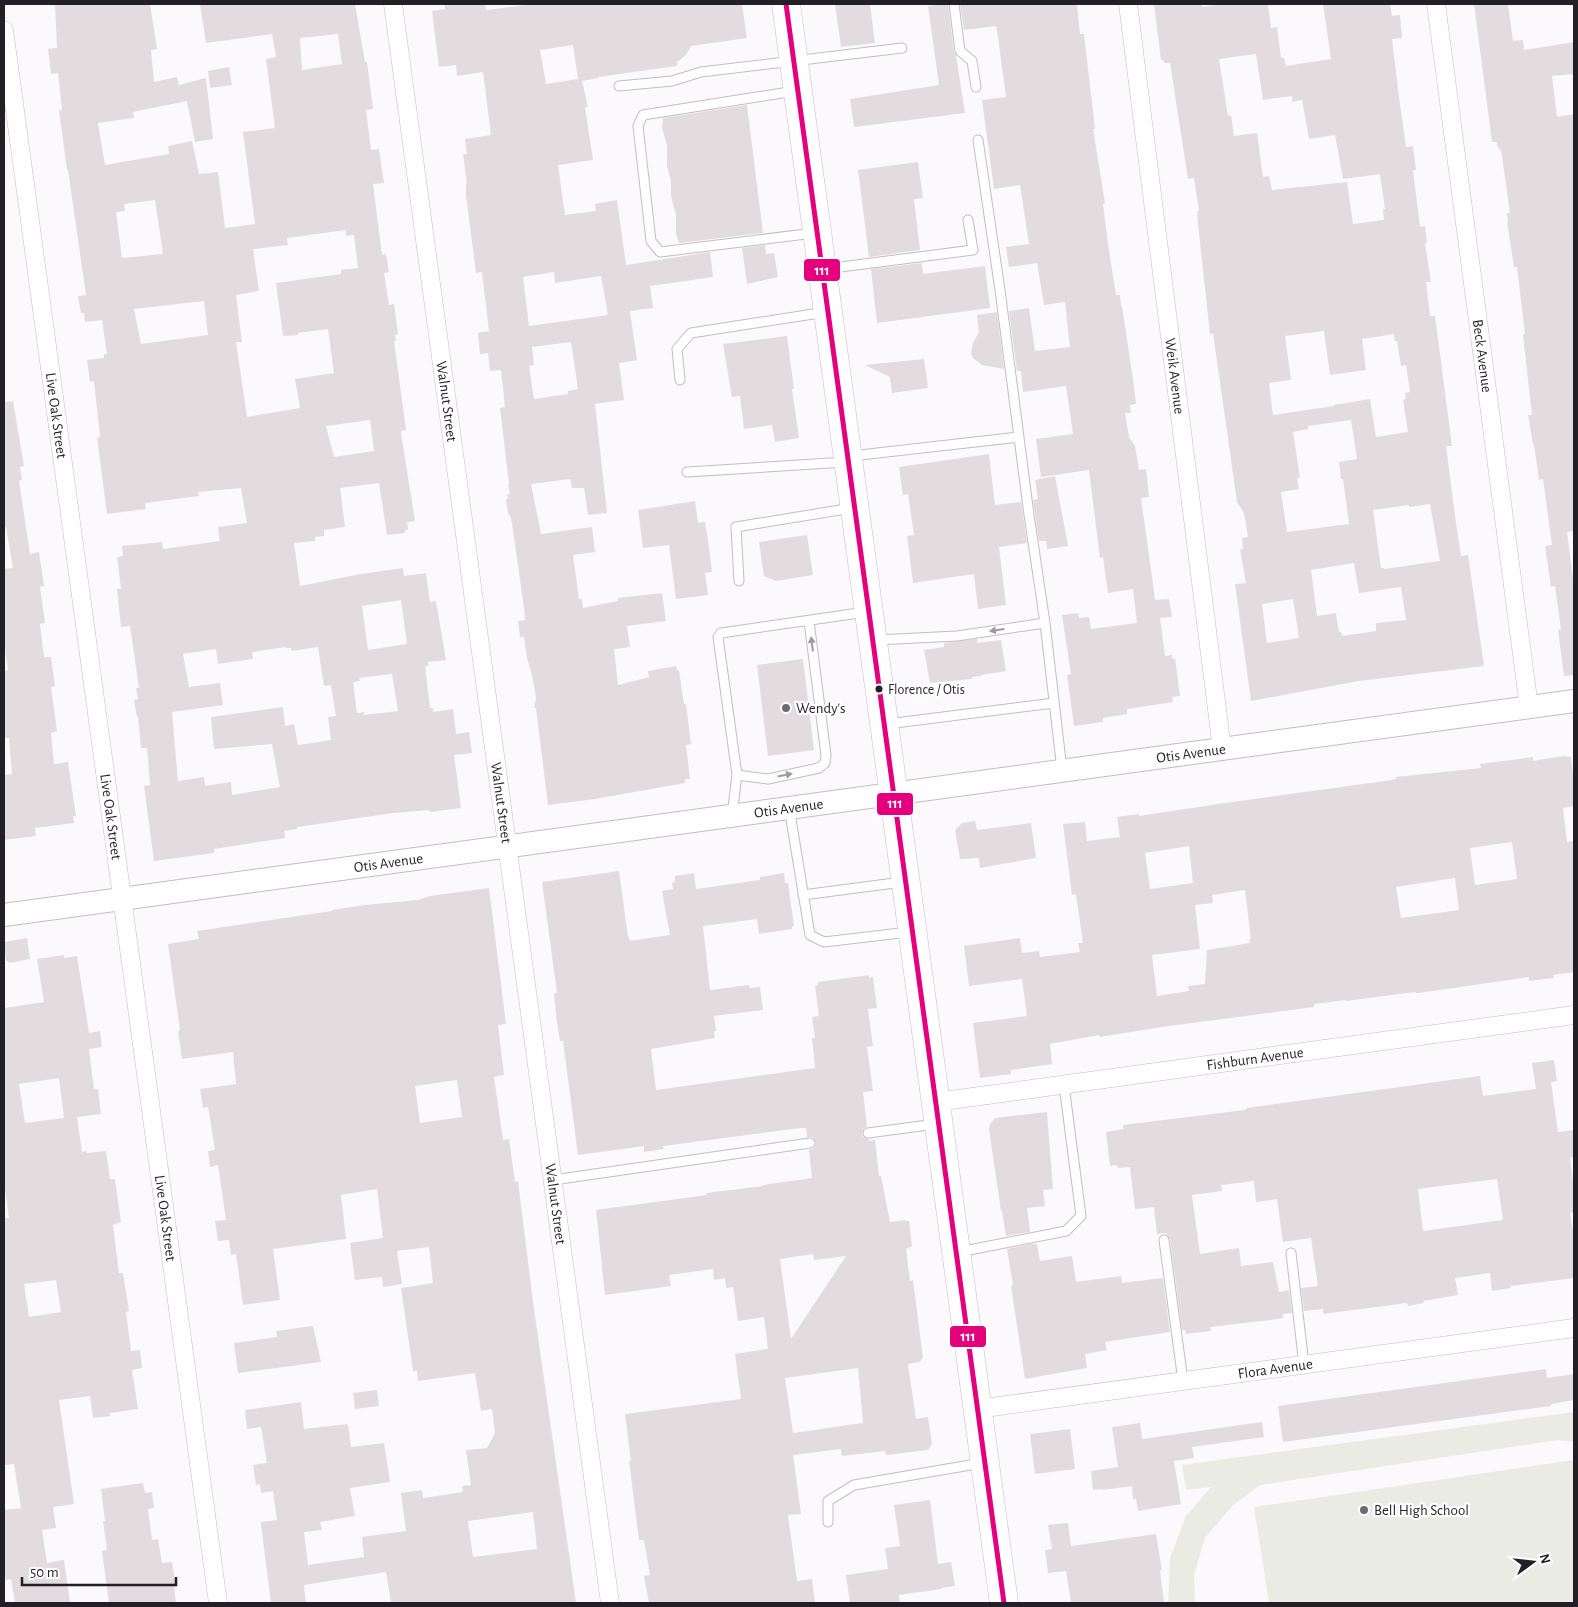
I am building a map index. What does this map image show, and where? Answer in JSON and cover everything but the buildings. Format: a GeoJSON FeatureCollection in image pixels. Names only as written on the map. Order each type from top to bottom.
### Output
{"type":"FeatureCollection","features":[{"type":"Feature","properties":{"kind":"main road"},"geometry":{"type":"LineString","coordinates":[[786,4],[1004,1603]]}},
{"type":"Feature","properties":{"kind":"street","name":"Walnut Street"},"geometry":{"type":"LineString","coordinates":[[393,4],[610,1603]]}},
{"type":"Feature","properties":{"kind":"street","name":"Weik Avenue"},"geometry":{"type":"LineString","coordinates":[[1128,4],[1222,749]]}},
{"type":"Feature","properties":{"kind":"street","name":"Beck Avenue"},"geometry":{"type":"LineString","coordinates":[[1436,4],[1529,707]]}},
{"type":"Feature","properties":{"kind":"street","name":"Live Oak Street"},"geometry":{"type":"LineString","coordinates":[[4,30],[218,1603]]}},
{"type":"Feature","properties":{"kind":"street","name":"Otis Avenue"},"geometry":{"type":"LineString","coordinates":[[4,915],[1574,701]]}},
{"type":"Feature","properties":{"kind":"street","name":"Fishburn Avenue"},"geometry":{"type":"LineString","coordinates":[[937,1113],[1064,1085],[1574,1015]]}},
{"type":"Feature","properties":{"kind":"street","name":"Flora Avenue"},"geometry":{"type":"LineString","coordinates":[[977,1409],[1574,1328]]}},
{"type":"Feature","properties":{"kind":"lane"},"geometry":{"type":"LineString","coordinates":[[954,4],[960,51],[972,61],[976,87]]}},
{"type":"Feature","properties":{"kind":"lane"},"geometry":{"type":"LineString","coordinates":[[619,86],[672,81],[701,72],[902,48]]}},
{"type":"Feature","properties":{"kind":"lane"},"geometry":{"type":"LineString","coordinates":[[798,91],[643,115],[638,126],[651,241],[660,252],[817,233]]}},
{"type":"Feature","properties":{"kind":"lane"},"geometry":{"type":"LineString","coordinates":[[978,140],[1045,623],[1062,770]]}},
{"type":"Feature","properties":{"kind":"lane"},"geometry":{"type":"LineString","coordinates":[[823,269],[973,250],[968,220]]}},
{"type":"Feature","properties":{"kind":"lane"},"geometry":{"type":"LineString","coordinates":[[680,380],[677,349],[691,333],[828,312]]}},
{"type":"Feature","properties":{"kind":"lane"},"geometry":{"type":"LineString","coordinates":[[687,472],[848,459],[1019,437]]}},
{"type":"Feature","properties":{"kind":"lane"},"geometry":{"type":"LineString","coordinates":[[739,581],[736,527],[855,508]]}},
{"type":"Feature","properties":{"kind":"lane"},"geometry":{"type":"LineString","coordinates":[[732,815],[737,774],[718,638],[721,633],[869,612]]}},
{"type":"Feature","properties":{"kind":"lane"},"geometry":{"type":"LineString","coordinates":[[737,774],[768,779],[819,768],[825,763],[826,755],[809,621]]}},
{"type":"Feature","properties":{"kind":"lane"},"geometry":{"type":"LineString","coordinates":[[873,640],[957,636],[1045,623]]}},
{"type":"Feature","properties":{"kind":"lane"},"geometry":{"type":"LineString","coordinates":[[884,724],[1054,703]]}},
{"type":"Feature","properties":{"kind":"lane"},"geometry":{"type":"LineString","coordinates":[[789,807],[810,935],[824,942],[912,931]]}},
{"type":"Feature","properties":{"kind":"lane"},"geometry":{"type":"LineString","coordinates":[[803,895],[906,881]]}},
{"type":"Feature","properties":{"kind":"lane"},"geometry":{"type":"LineString","coordinates":[[956,1252],[1066,1231],[1081,1216],[1064,1085]]}},
{"type":"Feature","properties":{"kind":"lane"},"geometry":{"type":"LineString","coordinates":[[868,1133],[937,1113]]}},
{"type":"Feature","properties":{"kind":"lane"},"geometry":{"type":"LineString","coordinates":[[552,1180],[810,1143]]}},
{"type":"Feature","properties":{"kind":"lane"},"geometry":{"type":"LineString","coordinates":[[1164,1240],[1183,1381]]}},
{"type":"Feature","properties":{"kind":"lane"},"geometry":{"type":"LineString","coordinates":[[1290,1253],[1304,1365]]}},
{"type":"Feature","properties":{"kind":"lane"},"geometry":{"type":"LineString","coordinates":[[828,1522],[828,1501],[854,1485],[984,1462]]}},
{"type":"Feature","properties":{"kind":"shaded area"},"geometry":{"type":"Polygon","coordinates":[[[1574,1412],[1574,1442],[1558,1440],[1260,1485],[1232,1506],[1205,1538],[1194,1575],[1195,1603],[1168,1603],[1170,1558],[1186,1516],[1211,1487],[1186,1490],[1182,1465],[1574,1412]]]}},
{"type":"Feature","properties":{"kind":"shaded area"},"geometry":{"type":"Polygon","coordinates":[[[1574,1460],[1574,1603],[1269,1603],[1254,1507],[1574,1460]]]}},
{"type":"Feature","properties":{"kind":"transit line","name":"111"},"geometry":{"type":"LineString","coordinates":[[786,4],[1004,1603]]}},
{"type":"Feature","properties":{"kind":"place","name":"Florence / Otis"},"geometry":{"type":"Point","coordinates":[879,689]}},
{"type":"Feature","properties":{"kind":"place","name":"Wendy's"},"geometry":{"type":"Point","coordinates":[786,708]}},
{"type":"Feature","properties":{"kind":"place","name":"Bell High School"},"geometry":{"type":"Point","coordinates":[1364,1510]}}]}
